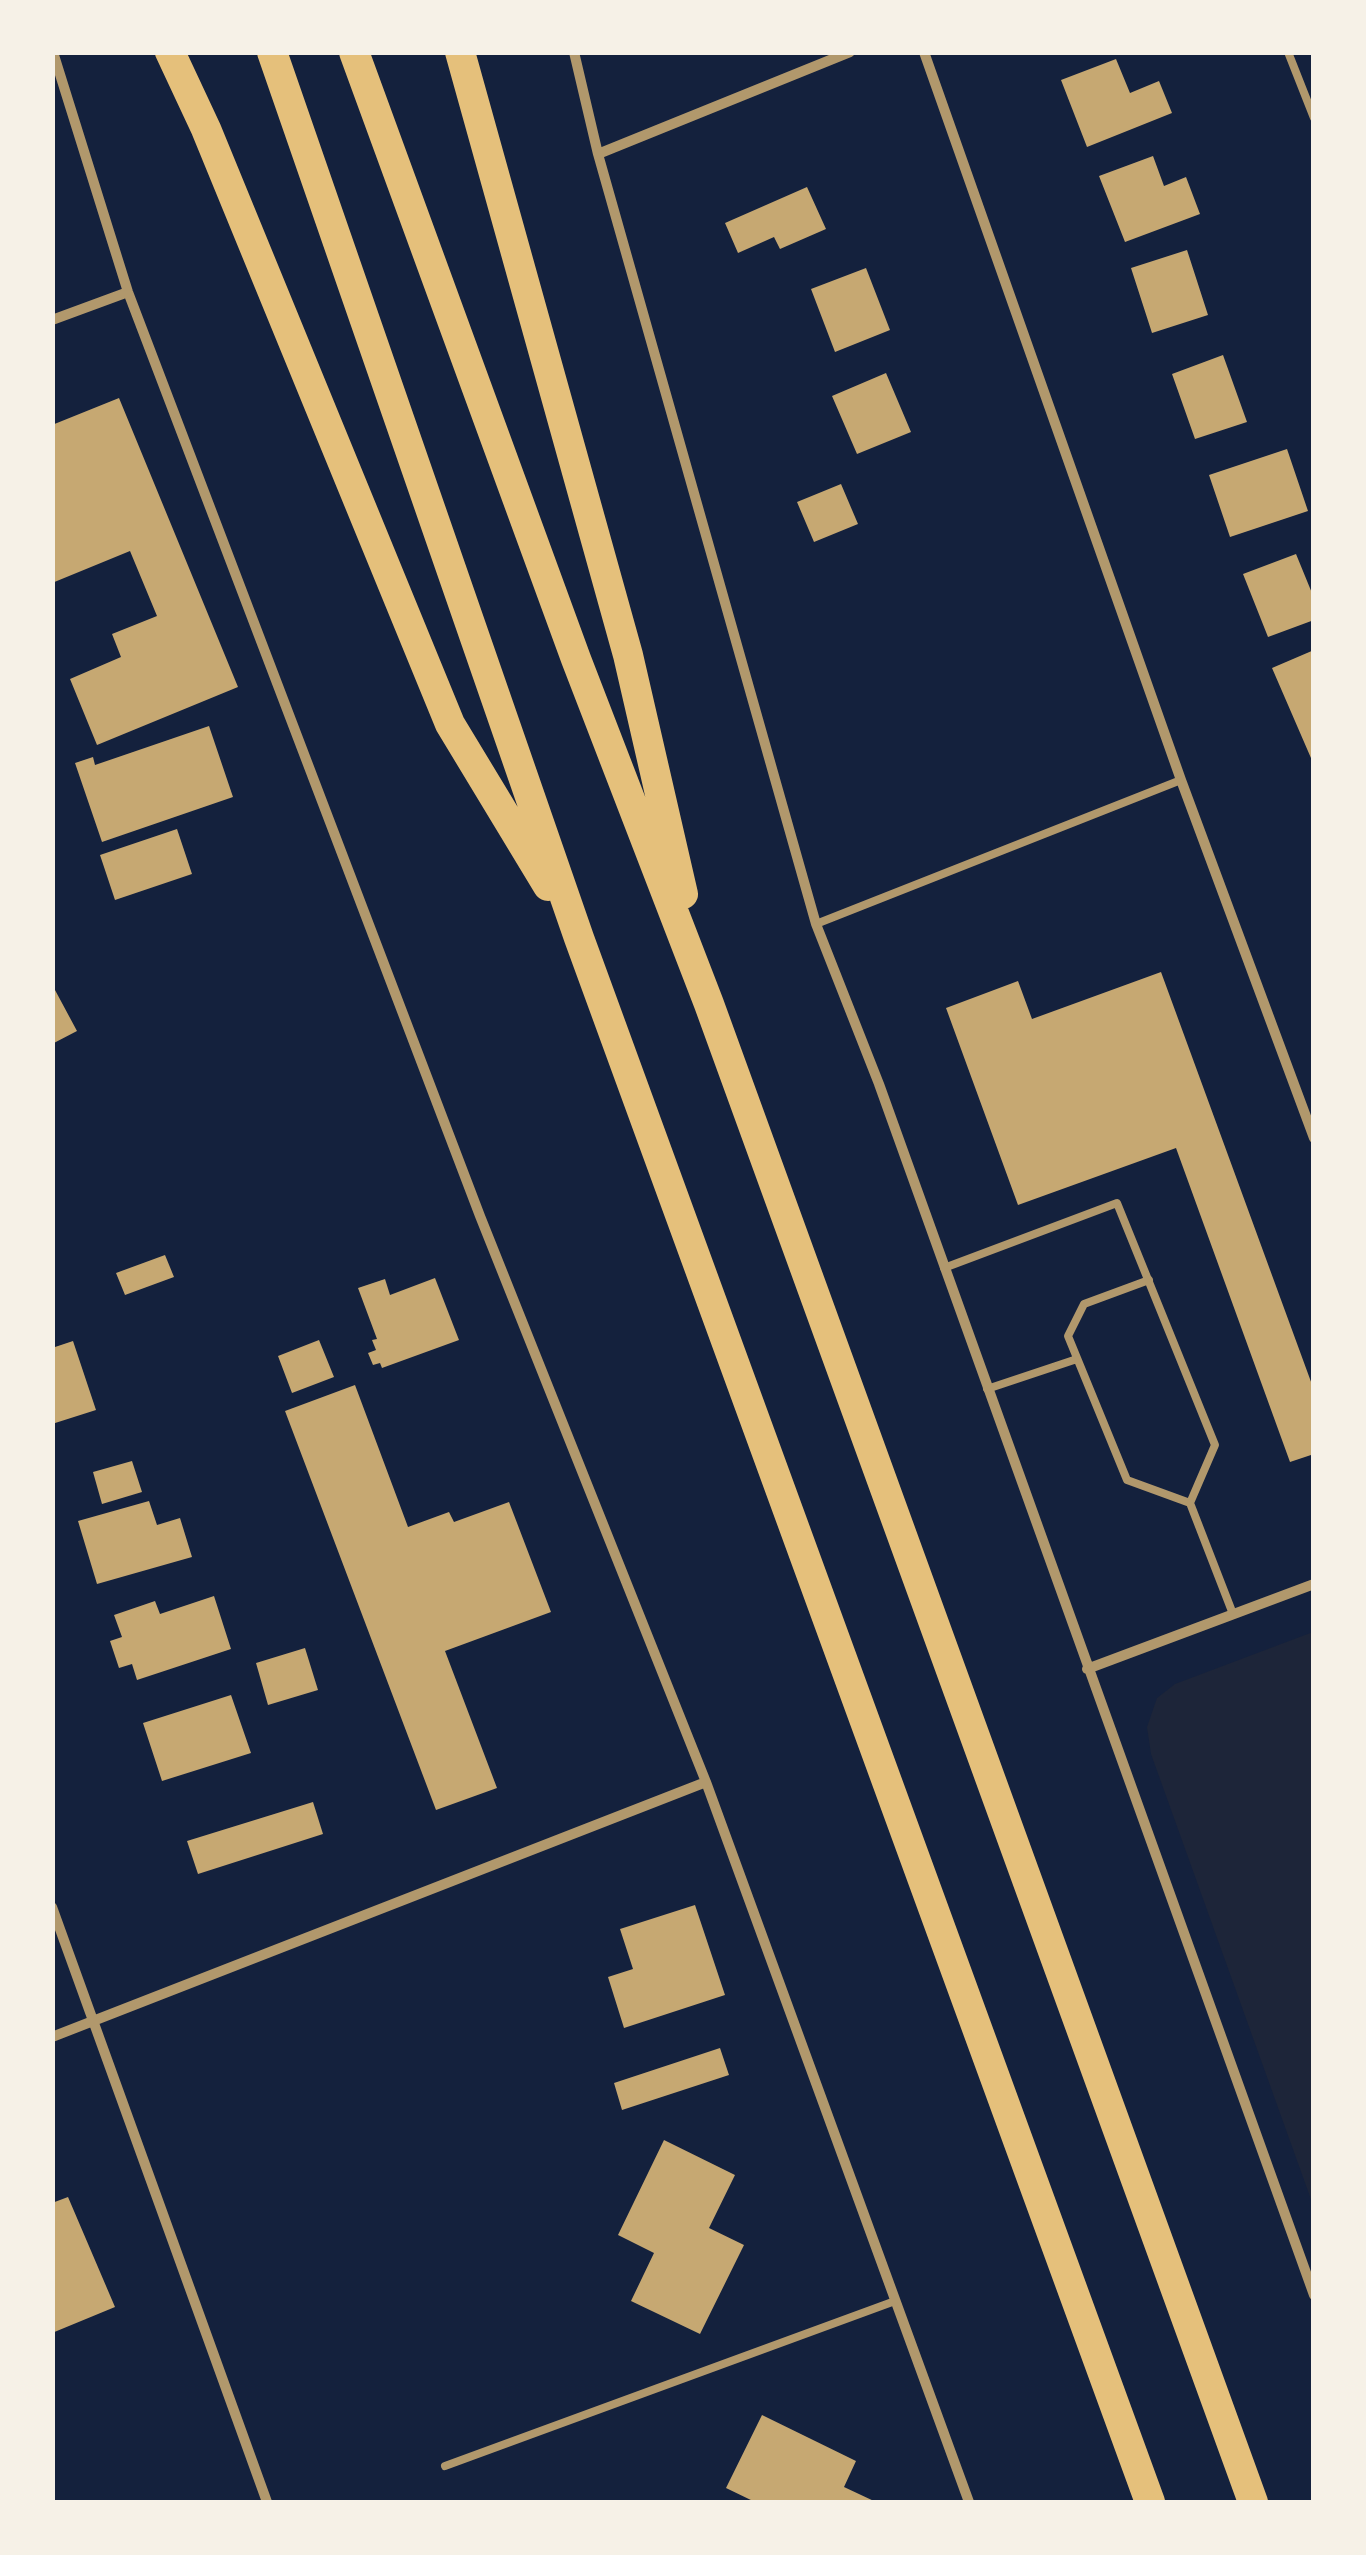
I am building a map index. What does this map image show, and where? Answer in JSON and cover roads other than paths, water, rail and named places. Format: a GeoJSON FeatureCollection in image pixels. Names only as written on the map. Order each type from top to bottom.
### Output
{"type":"FeatureCollection","features":[{"type":"Feature","properties":{"kind":"highway"},"geometry":{"type":"LineString","coordinates":[[170,52],[214,147],[450,724],[579,938]]}},
{"type":"Feature","properties":{"kind":"highway"},"geometry":{"type":"LineString","coordinates":[[272,52],[579,938],[1150,2502]]}},
{"type":"Feature","properties":{"kind":"highway"},"geometry":{"type":"LineString","coordinates":[[354,52],[576,659],[709,1004],[1253,2502]]}},
{"type":"Feature","properties":{"kind":"highway"},"geometry":{"type":"LineString","coordinates":[[460,52],[628,655],[709,1004]]}},
{"type":"Feature","properties":{"kind":"street"},"geometry":{"type":"LineString","coordinates":[[53,52],[128,292],[480,1216],[706,1782],[969,2502]]}},
{"type":"Feature","properties":{"kind":"street"},"geometry":{"type":"LineString","coordinates":[[574,52],[598,154],[816,924],[1314,2296]]}},
{"type":"Feature","properties":{"kind":"street"},"geometry":{"type":"LineString","coordinates":[[598,154],[850,52]]}},
{"type":"Feature","properties":{"kind":"street"},"geometry":{"type":"LineString","coordinates":[[924,52],[1181,780],[1314,1138]]}},
{"type":"Feature","properties":{"kind":"street"},"geometry":{"type":"LineString","coordinates":[[52,320],[128,292]]}},
{"type":"Feature","properties":{"kind":"street"},"geometry":{"type":"LineString","coordinates":[[1087,1670],[1314,1584]]}},
{"type":"Feature","properties":{"kind":"street"},"geometry":{"type":"LineString","coordinates":[[52,2037],[706,1782]]}},
{"type":"Feature","properties":{"kind":"street"},"geometry":{"type":"LineString","coordinates":[[52,1907],[267,2502]]}},
{"type":"Feature","properties":{"kind":"lane"},"geometry":{"type":"LineString","coordinates":[[1288,52],[1314,118]]}},
{"type":"Feature","properties":{"kind":"lane"},"geometry":{"type":"LineString","coordinates":[[816,924],[1181,780]]}},
{"type":"Feature","properties":{"kind":"lane"},"geometry":{"type":"LineString","coordinates":[[944,1268],[1117,1203],[1215,1445],[1190,1503],[1233,1614]]}},
{"type":"Feature","properties":{"kind":"lane"},"geometry":{"type":"LineString","coordinates":[[1148,1280],[1084,1304],[1068,1336],[1127,1480],[1190,1503]]}},
{"type":"Feature","properties":{"kind":"lane"},"geometry":{"type":"LineString","coordinates":[[987,1389],[1077,1359]]}},
{"type":"Feature","properties":{"kind":"lane"},"geometry":{"type":"LineString","coordinates":[[445,2466],[896,2301]]}}]}
